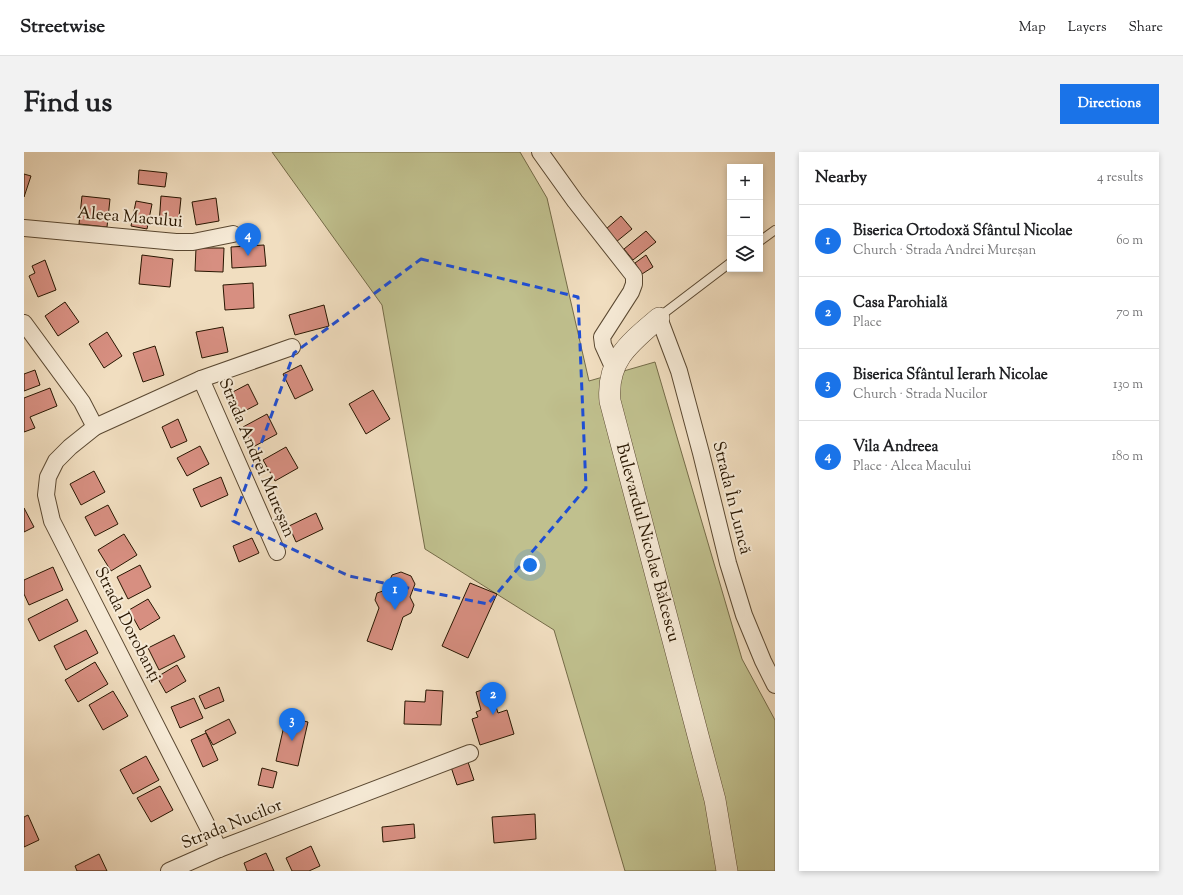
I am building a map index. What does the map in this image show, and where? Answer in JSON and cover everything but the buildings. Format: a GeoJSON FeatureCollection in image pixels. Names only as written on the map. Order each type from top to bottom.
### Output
{"type":"FeatureCollection","features":[{"type":"Feature","properties":{"kind":"street"},"geometry":{"type":"LineString","coordinates":[[540,152],[575,201],[634,276],[632,292],[602,337],[603,345],[613,368]]}},
{"type":"Feature","properties":{"kind":"street","name":"Aleea Macului"},"geometry":{"type":"LineString","coordinates":[[24,228],[176,242],[193,242],[233,234]]}},
{"type":"Feature","properties":{"kind":"street","name":"Bulevardul Nicolae Bălcescu"},"geometry":{"type":"LineString","coordinates":[[659,318],[633,340],[620,356],[613,368],[609,380],[609,390],[614,421],[715,800],[727,871]]}},
{"type":"Feature","properties":{"kind":"street","name":"Strada În Luncă"},"geometry":{"type":"LineString","coordinates":[[659,318],[679,371],[728,563],[744,615],[762,661],[775,685]]}},
{"type":"Feature","properties":{"kind":"street"},"geometry":{"type":"LineString","coordinates":[[24,323],[82,402],[95,427]]}},
{"type":"Feature","properties":{"kind":"street","name":"Strada Andrei Mureșan"},"geometry":{"type":"LineString","coordinates":[[95,427],[202,379],[292,347]]}},
{"type":"Feature","properties":{"kind":"street","name":"Strada Andrei Mureșan"},"geometry":{"type":"LineString","coordinates":[[202,379],[276,552]]}},
{"type":"Feature","properties":{"kind":"street","name":"Strada Dorobanți"},"geometry":{"type":"LineString","coordinates":[[95,427],[56,462],[48,476],[46,495],[52,521],[219,849]]}},
{"type":"Feature","properties":{"kind":"street","name":"Strada Nucilor"},"geometry":{"type":"LineString","coordinates":[[170,871],[219,849],[470,753]]}},
{"type":"Feature","properties":{"kind":"lane"},"geometry":{"type":"LineString","coordinates":[[763,239],[775,230]]}},
{"type":"Feature","properties":{"kind":"lane","name":"Bulevardul Nicolae Bălcescu"},"geometry":{"type":"LineString","coordinates":[[659,318],[727,265]]}},
{"type":"Feature","properties":{"kind":"highlighted area"},"geometry":{"type":"Polygon","coordinates":[[[421,259],[578,297],[586,488],[488,604],[349,576],[233,521],[294,353],[421,259]]]}},
{"type":"Feature","properties":{"kind":"green space"},"geometry":{"type":"Polygon","coordinates":[[[272,152],[520,152],[547,198],[589,381],[655,362],[742,659],[775,720],[775,871],[625,871],[554,630],[425,549],[382,305],[272,152]]]}},
{"type":"Feature","properties":{"kind":"place","name":"Vila Andreea"},"geometry":{"type":"Point","coordinates":[248,256]}},
{"type":"Feature","properties":{"kind":"place","name":"Biserica Ortodoxă Sfântul Nicolae"},"geometry":{"type":"Point","coordinates":[395,610]}},
{"type":"Feature","properties":{"kind":"place","name":"Casa Parohială"},"geometry":{"type":"Point","coordinates":[493,715]}},
{"type":"Feature","properties":{"kind":"place","name":"Biserica Sfântul Ierarh Nicolae"},"geometry":{"type":"Point","coordinates":[292,741]}}]}
